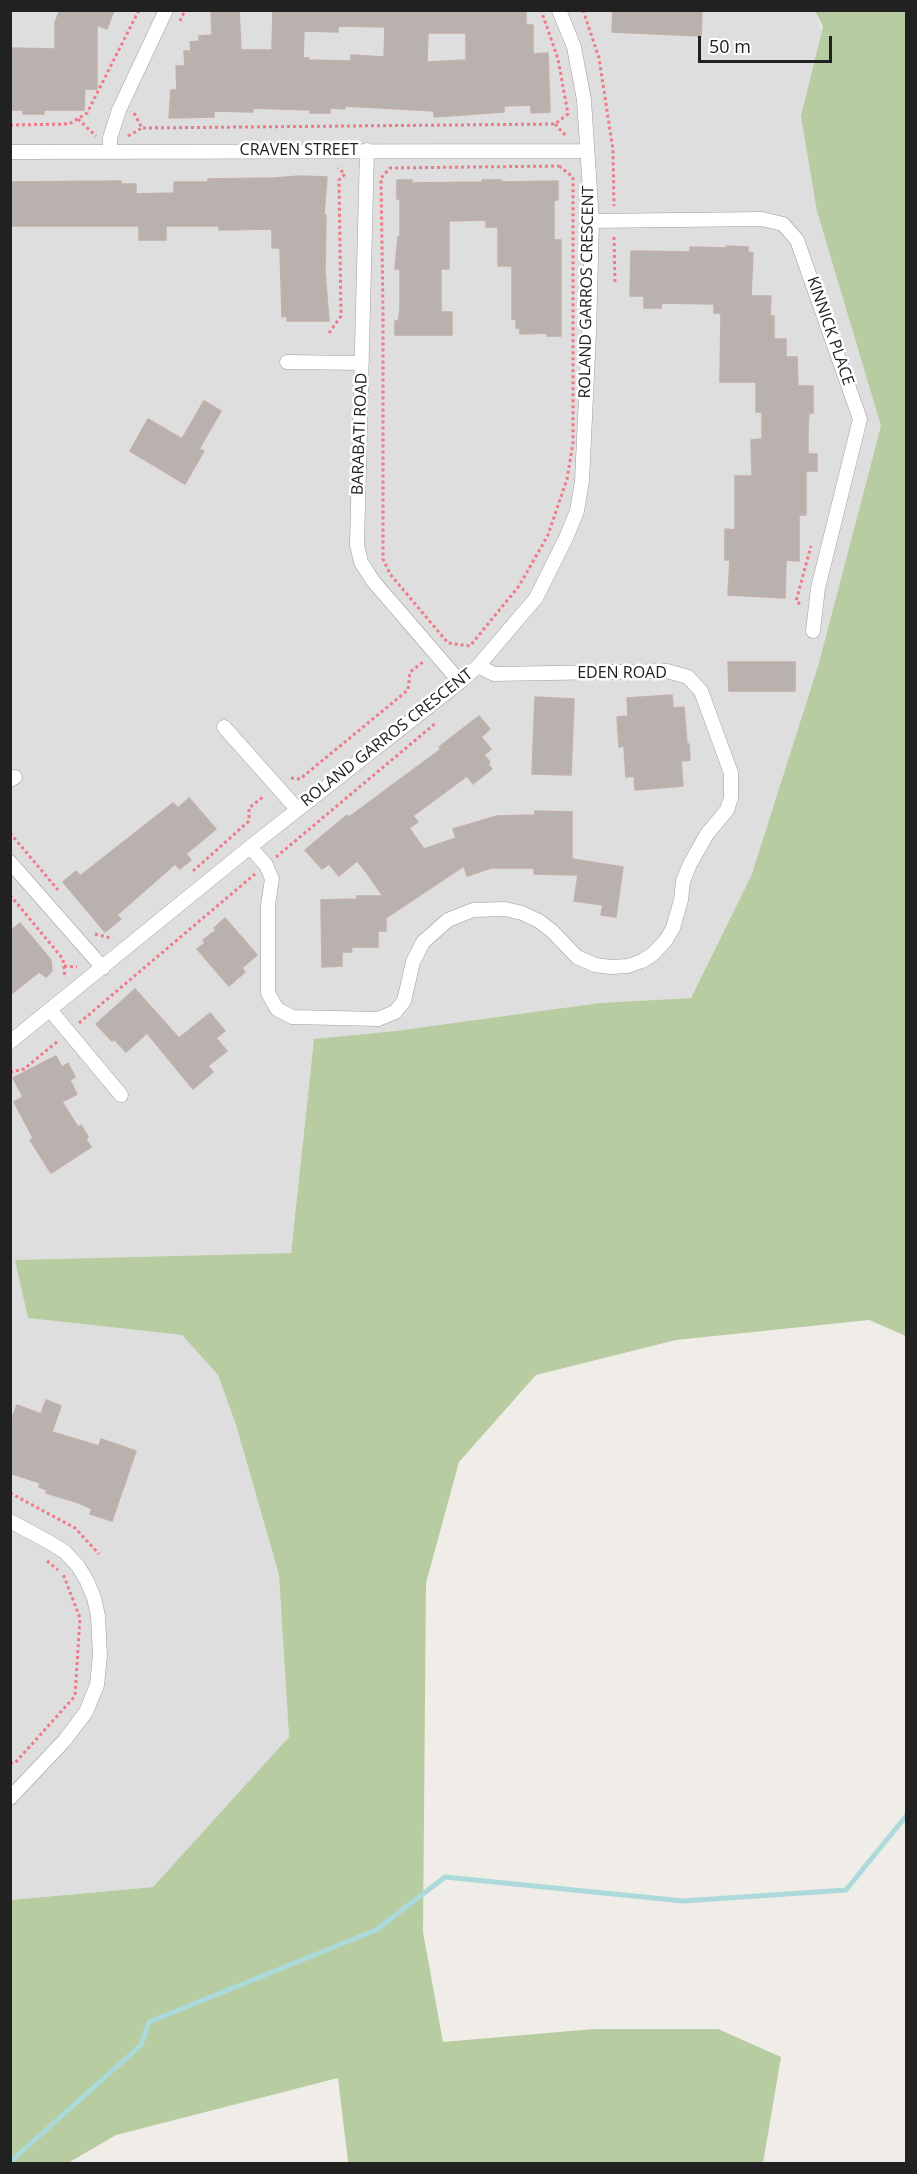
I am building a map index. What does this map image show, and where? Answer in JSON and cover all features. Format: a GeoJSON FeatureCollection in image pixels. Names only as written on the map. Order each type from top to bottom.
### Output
{"type":"FeatureCollection","features":[{"type":"Feature","properties":{"kind":"street"},"geometry":{"type":"LineString","coordinates":[[110,151],[110,138],[119,110],[166,10]]}},
{"type":"Feature","properties":{"kind":"street","name":"ROLAND GARROS CRESCENT"},"geometry":{"type":"LineString","coordinates":[[10,1042],[51,1011],[249,847],[460,682],[477,666],[536,598],[577,511],[583,469],[592,221],[585,100],[574,46],[559,10]]}},
{"type":"Feature","properties":{"kind":"street","name":"BARABATI ROAD"},"geometry":{"type":"LineString","coordinates":[[367,150],[357,545],[361,562],[373,581],[460,682]]}},
{"type":"Feature","properties":{"kind":"street","name":"CRAVEN STREET"},"geometry":{"type":"LineString","coordinates":[[10,152],[587,151]]}},
{"type":"Feature","properties":{"kind":"street","name":"KINNICK PLACE"},"geometry":{"type":"LineString","coordinates":[[592,221],[762,219],[783,225],[797,240],[860,418],[818,588],[813,631]]}},
{"type":"Feature","properties":{"kind":"street"},"geometry":{"type":"LineString","coordinates":[[287,362],[362,363]]}},
{"type":"Feature","properties":{"kind":"street","name":"EDEN ROAD"},"geometry":{"type":"LineString","coordinates":[[249,847],[266,865],[272,879],[268,904],[268,993],[277,1009],[292,1017],[378,1019],[394,1012],[404,1001],[412,962],[423,942],[448,920],[473,910],[505,909],[522,913],[539,921],[552,931],[577,957],[595,965],[628,966],[653,954],[673,928],[681,900],[683,881],[690,864],[707,834],[727,810],[731,798],[731,773],[701,691],[688,677],[667,671],[494,674],[477,666]]}},
{"type":"Feature","properties":{"kind":"street"},"geometry":{"type":"LineString","coordinates":[[224,727],[297,809]]}},
{"type":"Feature","properties":{"kind":"street"},"geometry":{"type":"LineString","coordinates":[[10,862],[103,968]]}},
{"type":"Feature","properties":{"kind":"street"},"geometry":{"type":"LineString","coordinates":[[51,1011],[122,1095]]}},
{"type":"Feature","properties":{"kind":"street"},"geometry":{"type":"LineString","coordinates":[[10,1521],[65,1552],[78,1566],[94,1598],[98,1616],[100,1655],[97,1685],[86,1712],[64,1741],[10,1798]]}},
{"type":"Feature","properties":{"kind":"path"},"geometry":{"type":"LineString","coordinates":[[10,125],[69,124],[87,113],[139,10]]}},
{"type":"Feature","properties":{"kind":"path"},"geometry":{"type":"LineString","coordinates":[[175,31],[185,10]]}},
{"type":"Feature","properties":{"kind":"path"},"geometry":{"type":"LineString","coordinates":[[134,112],[142,128],[555,124],[568,114],[558,59],[541,10]]}},
{"type":"Feature","properties":{"kind":"path"},"geometry":{"type":"LineString","coordinates":[[583,10],[599,58],[613,150],[614,220]]}},
{"type":"Feature","properties":{"kind":"path"},"geometry":{"type":"LineString","coordinates":[[329,333],[341,316],[339,180],[345,174],[334,164]]}},
{"type":"Feature","properties":{"kind":"path"},"geometry":{"type":"LineString","coordinates":[[192,872],[249,821],[249,808],[288,777],[300,779],[408,690],[410,672],[448,643],[470,646],[519,586],[548,535],[567,479],[573,443],[573,177],[559,166],[390,168],[381,178],[382,558],[390,574],[448,643]]}},
{"type":"Feature","properties":{"kind":"path"},"geometry":{"type":"LineString","coordinates":[[592,221],[614,234],[615,283]]}},
{"type":"Feature","properties":{"kind":"path"},"geometry":{"type":"LineString","coordinates":[[811,545],[796,601],[814,613]]}},
{"type":"Feature","properties":{"kind":"path"},"geometry":{"type":"LineString","coordinates":[[10,833],[64,897]]}},
{"type":"Feature","properties":{"kind":"path"},"geometry":{"type":"LineString","coordinates":[[10,895],[63,959],[65,979]]}},
{"type":"Feature","properties":{"kind":"path"},"geometry":{"type":"LineString","coordinates":[[94,934],[113,938]]}},
{"type":"Feature","properties":{"kind":"path"},"geometry":{"type":"LineString","coordinates":[[10,1493],[75,1528],[99,1554]]}},
{"type":"Feature","properties":{"kind":"path"},"geometry":{"type":"LineString","coordinates":[[10,1762],[15,1763],[75,1696],[80,1618],[62,1573],[45,1559]]}},
{"type":"Feature","properties":{"kind":"shaded area"},"geometry":{"type":"Polygon","coordinates":[[[11,11],[815,11],[906,269],[906,482],[828,718],[691,998],[600,1003],[313,1047],[291,1253],[16,1260],[28,1318],[182,1335],[218,1375],[236,1425],[279,1575],[289,1738],[153,1887],[11,1900],[11,11]]]}},
{"type":"Feature","properties":{"kind":"green space"},"geometry":{"type":"Polygon","coordinates":[[[815,11],[906,11],[906,1336],[869,1320],[676,1340],[536,1375],[459,1462],[426,1583],[423,1932],[443,2042],[594,2029],[718,2029],[781,2057],[763,2163],[380,2164],[348,2162],[338,2078],[116,2135],[68,2163],[11,2163],[11,1900],[153,1887],[289,1737],[279,1575],[236,1425],[218,1375],[182,1335],[28,1318],[15,1260],[291,1253],[314,1039],[396,1031],[600,1003],[691,998],[752,874],[819,663],[881,426],[817,211],[801,116],[823,27],[815,11]]]}},
{"type":"Feature","properties":{"kind":"building"},"geometry":{"type":"Polygon","coordinates":[[[60,10],[114,10],[107,29],[97,25],[97,89],[85,89],[84,110],[44,110],[44,114],[23,114],[23,110],[10,110],[10,48],[55,49],[55,22],[60,10]]]}},
{"type":"Feature","properties":{"kind":"building"},"geometry":{"type":"Polygon","coordinates":[[[211,10],[239,10],[241,50],[272,50],[273,10],[526,10],[526,25],[533,25],[533,54],[548,53],[550,112],[531,113],[531,105],[504,106],[504,112],[434,117],[434,111],[345,106],[345,109],[330,108],[330,113],[253,108],[253,112],[214,111],[214,117],[169,118],[171,90],[177,90],[176,66],[185,66],[184,51],[191,51],[190,42],[199,41],[199,36],[212,35],[211,10]],[[338,26],[338,32],[304,31],[303,58],[351,61],[351,55],[384,57],[385,27],[338,26]],[[428,33],[427,62],[466,60],[466,33],[428,33]]]}},
{"type":"Feature","properties":{"kind":"building"},"geometry":{"type":"Polygon","coordinates":[[[613,10],[702,10],[701,36],[612,32],[613,10]]]}},
{"type":"Feature","properties":{"kind":"building"},"geometry":{"type":"Polygon","coordinates":[[[300,176],[327,177],[324,215],[326,215],[325,273],[329,321],[287,321],[287,316],[282,317],[280,248],[272,248],[272,229],[219,230],[219,226],[166,226],[166,240],[139,240],[139,226],[10,226],[10,182],[121,181],[121,184],[136,184],[136,194],[174,193],[174,182],[300,176]]]}},
{"type":"Feature","properties":{"kind":"building"},"geometry":{"type":"Polygon","coordinates":[[[397,180],[412,180],[412,183],[482,182],[482,180],[558,181],[558,200],[554,200],[554,240],[561,240],[561,336],[547,336],[547,333],[520,334],[520,328],[516,328],[516,319],[512,319],[512,266],[498,266],[498,227],[486,227],[486,221],[482,220],[449,221],[449,269],[441,269],[441,312],[452,312],[452,335],[395,335],[395,321],[398,321],[400,311],[400,269],[395,269],[398,237],[400,237],[400,199],[397,199],[397,180]]]}},
{"type":"Feature","properties":{"kind":"building"},"geometry":{"type":"Polygon","coordinates":[[[727,246],[748,247],[748,252],[753,253],[751,296],[771,296],[770,316],[774,316],[774,339],[786,339],[786,357],[797,357],[798,386],[813,386],[813,413],[809,413],[808,454],[817,454],[817,471],[806,471],[806,515],[799,515],[799,561],[786,560],[785,598],[728,595],[730,560],[725,560],[725,529],[735,530],[735,476],[752,476],[751,440],[762,439],[762,412],[756,412],[756,382],[720,382],[721,313],[714,313],[714,304],[662,303],[661,308],[644,308],[644,296],[630,296],[631,251],[690,252],[690,247],[726,248],[727,246]]]}},
{"type":"Feature","properties":{"kind":"building"},"geometry":{"type":"Polygon","coordinates":[[[204,401],[221,411],[199,449],[204,451],[185,484],[130,451],[148,419],[182,439],[204,401]]]}},
{"type":"Feature","properties":{"kind":"building"},"geometry":{"type":"Polygon","coordinates":[[[728,662],[795,662],[795,691],[729,691],[728,662]]]}},
{"type":"Feature","properties":{"kind":"building"},"geometry":{"type":"Polygon","coordinates":[[[672,695],[673,708],[684,707],[687,744],[689,744],[690,760],[681,761],[683,786],[635,790],[634,776],[626,777],[624,746],[619,747],[617,717],[628,716],[627,698],[672,695]]]}},
{"type":"Feature","properties":{"kind":"building"},"geometry":{"type":"Polygon","coordinates":[[[535,697],[574,699],[571,775],[532,774],[535,697]]]}},
{"type":"Feature","properties":{"kind":"building"},"geometry":{"type":"Polygon","coordinates":[[[479,716],[490,729],[481,737],[491,749],[484,755],[492,769],[473,784],[467,776],[413,816],[418,822],[409,828],[424,849],[456,838],[453,829],[497,816],[535,815],[535,811],[572,812],[572,859],[623,867],[616,917],[601,915],[603,905],[574,901],[578,875],[534,874],[534,868],[491,868],[467,876],[464,866],[386,918],[386,931],[378,931],[378,947],[351,947],[352,952],[342,952],[342,966],[322,967],[321,900],[383,896],[357,861],[339,876],[329,864],[322,869],[305,850],[347,815],[349,817],[441,749],[439,747],[479,716]]]}},
{"type":"Feature","properties":{"kind":"building"},"geometry":{"type":"Polygon","coordinates":[[[189,798],[216,829],[186,854],[191,860],[180,869],[175,864],[117,915],[121,919],[105,932],[63,882],[76,871],[80,876],[173,803],[178,808],[189,798]]]}},
{"type":"Feature","properties":{"kind":"building"},"geometry":{"type":"Polygon","coordinates":[[[225,918],[257,955],[242,968],[245,972],[229,986],[197,949],[205,943],[203,940],[216,930],[214,928],[225,918]]]}},
{"type":"Feature","properties":{"kind":"building"},"geometry":{"type":"Polygon","coordinates":[[[20,923],[51,960],[52,971],[46,977],[39,972],[10,995],[10,931],[20,923]]]}},
{"type":"Feature","properties":{"kind":"building"},"geometry":{"type":"Polygon","coordinates":[[[135,989],[179,1038],[210,1013],[225,1031],[216,1038],[227,1051],[208,1066],[213,1072],[193,1089],[147,1033],[126,1052],[96,1024],[135,989]]]}},
{"type":"Feature","properties":{"kind":"building"},"geometry":{"type":"Polygon","coordinates":[[[56,1056],[62,1067],[68,1063],[75,1077],[70,1080],[77,1094],[62,1102],[78,1127],[81,1125],[91,1147],[51,1173],[30,1140],[33,1138],[14,1102],[23,1097],[13,1078],[56,1056]]]}},
{"type":"Feature","properties":{"kind":"building"},"geometry":{"type":"Polygon","coordinates":[[[46,1400],[61,1406],[52,1432],[99,1446],[101,1439],[136,1451],[112,1521],[90,1514],[92,1509],[79,1503],[46,1493],[47,1490],[39,1487],[40,1483],[10,1473],[10,1423],[17,1405],[41,1414],[46,1400]]]}},
{"type":"Feature","properties":{"kind":"waterway"},"geometry":{"type":"LineString","coordinates":[[10,2162],[141,2045],[149,2022],[376,1930],[445,1877],[683,1901],[846,1890],[906,1816]]}}]}
